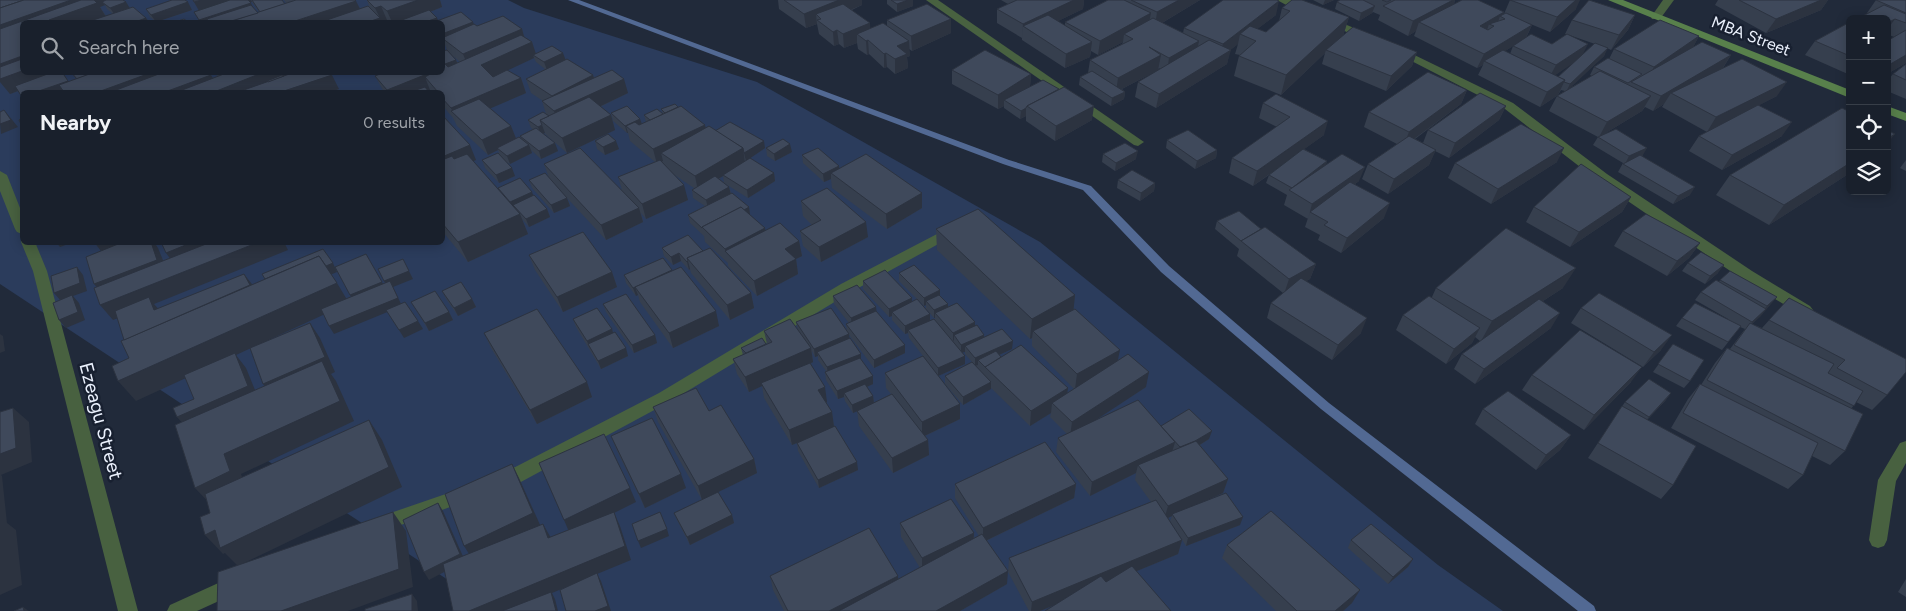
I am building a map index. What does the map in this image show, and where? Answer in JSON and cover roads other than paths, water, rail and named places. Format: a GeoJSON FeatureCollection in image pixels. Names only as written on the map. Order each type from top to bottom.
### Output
{"type":"FeatureCollection","features":[{"type":"Feature","properties":{"kind":"street"},"geometry":{"type":"LineString","coordinates":[[931,0],[1138,142]]}},
{"type":"Feature","properties":{"kind":"street"},"geometry":{"type":"LineString","coordinates":[[1282,0],[1392,47],[1448,78],[1509,106],[1602,177],[1746,275],[1814,316]]}},
{"type":"Feature","properties":{"kind":"street","name":"MBA Street"},"geometry":{"type":"LineString","coordinates":[[1612,0],[1846,92]]}},
{"type":"Feature","properties":{"kind":"street"},"geometry":{"type":"LineString","coordinates":[[1656,17],[1669,0]]}},
{"type":"Feature","properties":{"kind":"street"},"geometry":{"type":"LineString","coordinates":[[1891,112],[1906,118]]}},
{"type":"Feature","properties":{"kind":"street"},"geometry":{"type":"LineString","coordinates":[[0,175],[20,224]]}},
{"type":"Feature","properties":{"kind":"street"},"geometry":{"type":"LineString","coordinates":[[365,530],[513,478],[665,397],[846,288],[937,239]]}},
{"type":"Feature","properties":{"kind":"street","name":"Ezeagu Street"},"geometry":{"type":"LineString","coordinates":[[29,245],[40,270],[128,611]]}},
{"type":"Feature","properties":{"kind":"street"},"geometry":{"type":"LineString","coordinates":[[1878,540],[1887,480],[1906,448]]}},
{"type":"Feature","properties":{"kind":"street"},"geometry":{"type":"LineString","coordinates":[[177,611],[248,579]]}},
{"type":"Feature","properties":{"kind":"waterway"},"geometry":{"type":"LineString","coordinates":[[572,0],[1006,162],[1087,188],[1165,269],[1325,406],[1589,611]]}}]}
